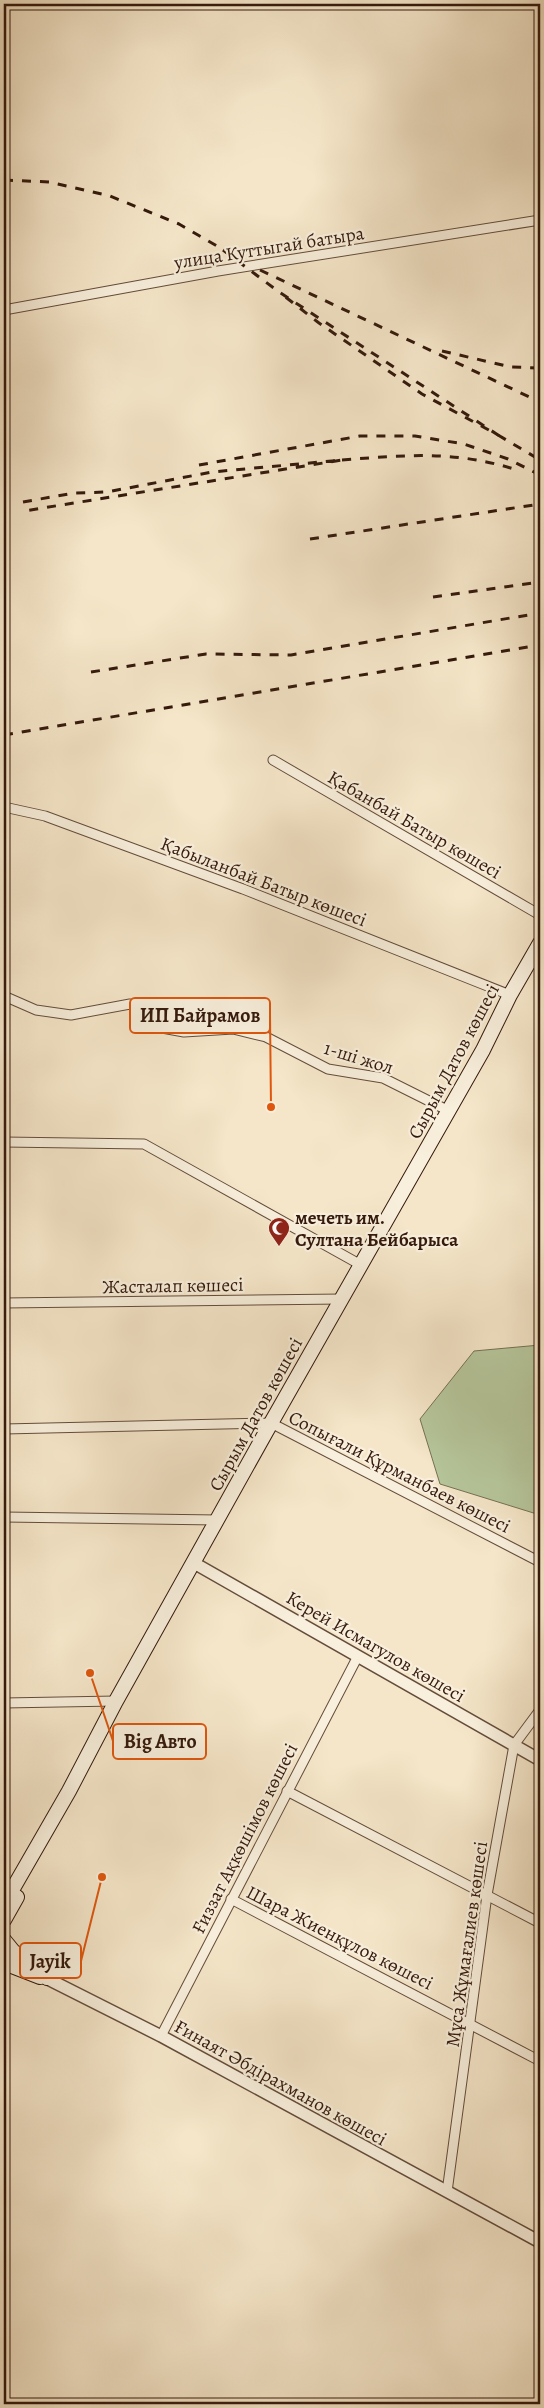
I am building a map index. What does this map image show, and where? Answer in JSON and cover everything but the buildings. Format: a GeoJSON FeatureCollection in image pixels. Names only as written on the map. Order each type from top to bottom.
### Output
{"type":"FeatureCollection","features":[{"type":"Feature","properties":{"kind":"main road","name":"Сырым Датов көшесі"},"geometry":{"type":"LineString","coordinates":[[4,1904],[69,1791],[116,1701],[271,1423],[483,1050],[510,995],[540,943]]}},
{"type":"Feature","properties":{"kind":"main road"},"geometry":{"type":"LineString","coordinates":[[4,1920],[20,1892],[22,1884],[20,1875]]}},
{"type":"Feature","properties":{"kind":"main road"},"geometry":{"type":"LineString","coordinates":[[4,1940],[13,1951],[47,1978]]}},
{"type":"Feature","properties":{"kind":"main road"},"geometry":{"type":"LineString","coordinates":[[4,1963],[47,1978]]}},
{"type":"Feature","properties":{"kind":"street","name":"улица Куттыгай батыра"},"geometry":{"type":"LineString","coordinates":[[4,310],[218,271],[540,220]]}},
{"type":"Feature","properties":{"kind":"street","name":"Қабанбай Батыр көшесі"},"geometry":{"type":"LineString","coordinates":[[273,760],[540,915]]}},
{"type":"Feature","properties":{"kind":"street","name":"Қабыланбай Батыр көшесі"},"geometry":{"type":"LineString","coordinates":[[4,807],[45,816],[243,889],[510,995]]}},
{"type":"Feature","properties":{"kind":"street","name":"1-ші жол"},"geometry":{"type":"LineString","coordinates":[[4,996],[36,1010],[71,1015],[130,1004],[146,1018],[162,1028],[184,1032],[233,1029],[266,1037],[328,1069],[383,1078],[448,1111]]}},
{"type":"Feature","properties":{"kind":"street"},"geometry":{"type":"LineString","coordinates":[[4,1142],[144,1144],[361,1265]]}},
{"type":"Feature","properties":{"kind":"street","name":"Жасталап көшесі"},"geometry":{"type":"LineString","coordinates":[[4,1304],[342,1300]]}},
{"type":"Feature","properties":{"kind":"street"},"geometry":{"type":"LineString","coordinates":[[4,1429],[271,1423]]}},
{"type":"Feature","properties":{"kind":"street","name":"Сопығали Құрманбаев көшесі"},"geometry":{"type":"LineString","coordinates":[[271,1423],[540,1562]]}},
{"type":"Feature","properties":{"kind":"street"},"geometry":{"type":"LineString","coordinates":[[4,1518],[218,1520]]}},
{"type":"Feature","properties":{"kind":"street","name":"Керей Исмагулов көшесі"},"geometry":{"type":"LineString","coordinates":[[194,1563],[540,1760]]}},
{"type":"Feature","properties":{"kind":"street","name":"Ғиззат Ақкөшімов көшесi"},"geometry":{"type":"LineString","coordinates":[[161,2036],[358,1656]]}},
{"type":"Feature","properties":{"kind":"street"},"geometry":{"type":"LineString","coordinates":[[4,1703],[116,1701]]}},
{"type":"Feature","properties":{"kind":"street","name":"Мұса Жұмағалиев көшесі"},"geometry":{"type":"LineString","coordinates":[[447,2192],[487,1895],[514,1745],[540,1710]]}},
{"type":"Feature","properties":{"kind":"street"},"geometry":{"type":"LineString","coordinates":[[287,1790],[540,1923]]}},
{"type":"Feature","properties":{"kind":"street","name":"Шара Жиенқұлов көшесі"},"geometry":{"type":"LineString","coordinates":[[231,1899],[540,2060]]}},
{"type":"Feature","properties":{"kind":"street","name":"Ғинаят Әбдірахманов көшесі"},"geometry":{"type":"LineString","coordinates":[[4,1954],[161,2036],[540,2242]]}},
{"type":"Feature","properties":{"kind":"green space"},"geometry":{"type":"Polygon","coordinates":[[[540,1345],[540,1515],[440,1484],[420,1419],[474,1351],[540,1345]]]}},
{"type":"Feature","properties":{"kind":"railway"},"geometry":{"type":"LineString","coordinates":[[4,180],[49,182],[110,196],[179,224],[229,253]]}},
{"type":"Feature","properties":{"kind":"railway"},"geometry":{"type":"LineString","coordinates":[[223,250],[279,292],[498,435],[422,394],[319,323],[279,292]]}},
{"type":"Feature","properties":{"kind":"railway"},"geometry":{"type":"LineString","coordinates":[[260,270],[540,402]]}},
{"type":"Feature","properties":{"kind":"railway"},"geometry":{"type":"LineString","coordinates":[[442,351],[511,367],[540,368]]}},
{"type":"Feature","properties":{"kind":"railway"},"geometry":{"type":"LineString","coordinates":[[498,435],[540,460]]}},
{"type":"Feature","properties":{"kind":"railway"},"geometry":{"type":"LineString","coordinates":[[199,465],[360,436],[415,436],[464,444],[508,459],[540,475]]}},
{"type":"Feature","properties":{"kind":"railway"},"geometry":{"type":"LineString","coordinates":[[342,460],[410,456],[453,457],[497,464],[520,471]]}},
{"type":"Feature","properties":{"kind":"railway"},"geometry":{"type":"LineString","coordinates":[[23,502],[74,493],[107,492],[212,472],[342,460],[24,511]]}},
{"type":"Feature","properties":{"kind":"railway"},"geometry":{"type":"LineString","coordinates":[[310,539],[540,504]]}},
{"type":"Feature","properties":{"kind":"railway"},"geometry":{"type":"LineString","coordinates":[[433,597],[540,582]]}},
{"type":"Feature","properties":{"kind":"railway"},"geometry":{"type":"LineString","coordinates":[[91,672],[206,654],[291,655],[540,613]]}},
{"type":"Feature","properties":{"kind":"railway"},"geometry":{"type":"LineString","coordinates":[[4,735],[540,645]]}},
{"type":"Feature","properties":{"kind":"place","name":"ИП Байрамов"},"geometry":{"type":"Point","coordinates":[271,1107]}},
{"type":"Feature","properties":{"kind":"place","name":"мечеть им. Султана Бейбарыса"},"geometry":{"type":"Point","coordinates":[279,1247]}},
{"type":"Feature","properties":{"kind":"place","name":"Big Авто"},"geometry":{"type":"Point","coordinates":[90,1673]}},
{"type":"Feature","properties":{"kind":"place","name":"Jayik"},"geometry":{"type":"Point","coordinates":[102,1877]}}]}
